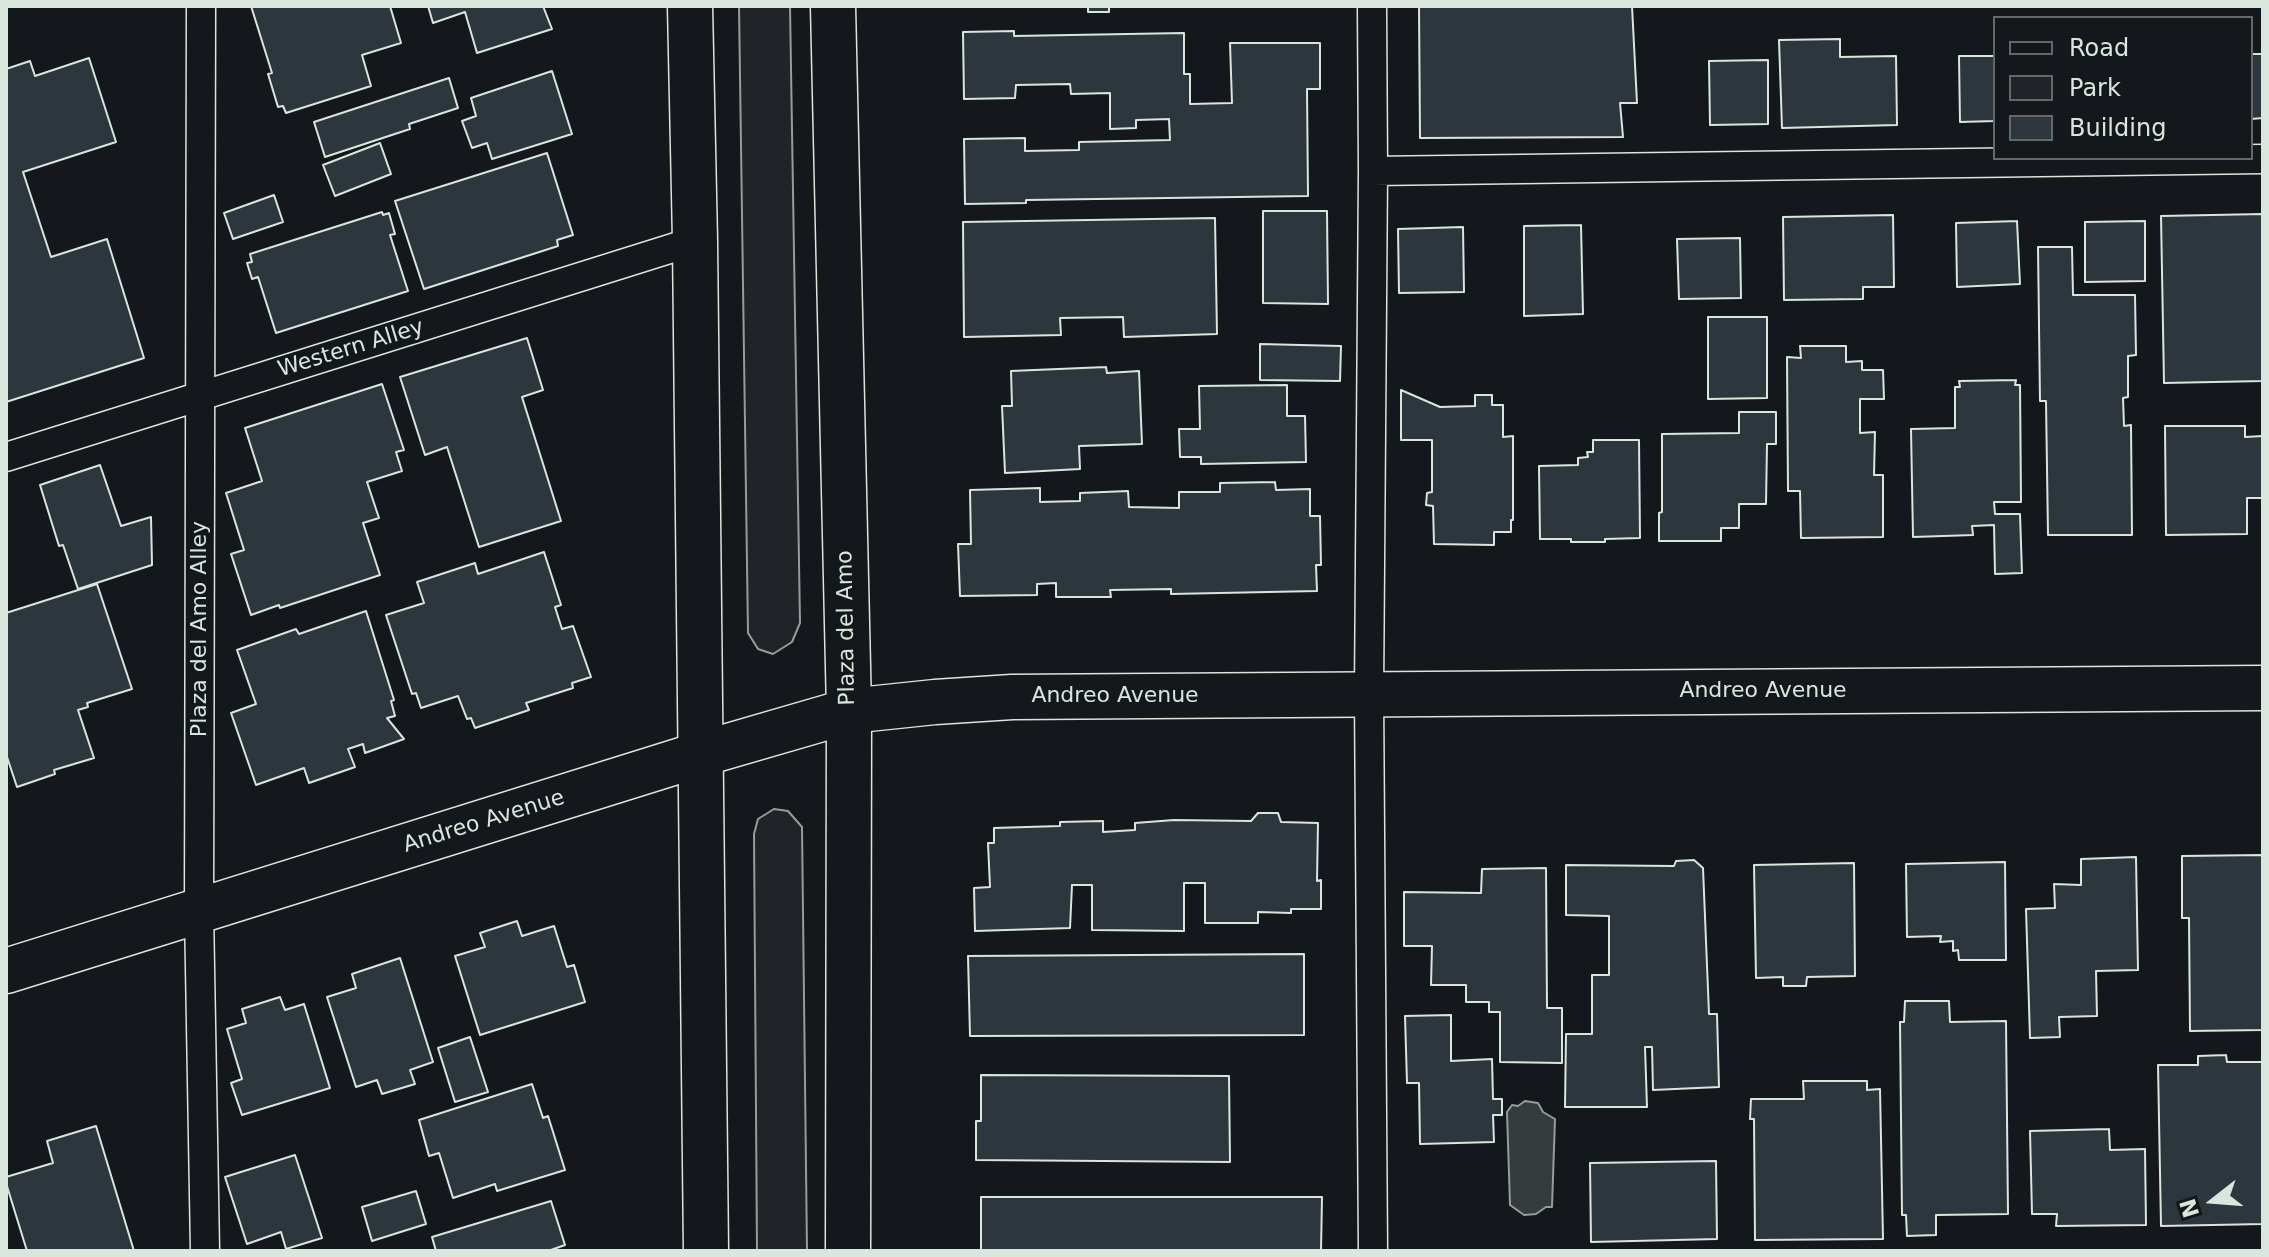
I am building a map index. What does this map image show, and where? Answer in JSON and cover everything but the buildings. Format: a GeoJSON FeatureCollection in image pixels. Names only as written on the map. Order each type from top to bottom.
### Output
{"type":"FeatureCollection","features":[{"type":"Feature","properties":{"kind":"main road"},"geometry":{"type":"LineString","coordinates":[[690,6],[706,1251]]}},
{"type":"Feature","properties":{"kind":"main road","name":"Plaza del Amo"},"geometry":{"type":"LineString","coordinates":[[833,6],[849,711],[848,1251]]}},
{"type":"Feature","properties":{"kind":"main road","name":"Andreo Avenue"},"geometry":{"type":"LineString","coordinates":[[6,971],[701,754],[849,711],[1012,697],[2263,688]]}},
{"type":"Feature","properties":{"kind":"lane","name":"Plaza del Amo Alley"},"geometry":{"type":"LineString","coordinates":[[201,6],[199,911],[205,1251]]}},
{"type":"Feature","properties":{"kind":"lane"},"geometry":{"type":"LineString","coordinates":[[1372,6],[1369,694],[1373,1251]]}},
{"type":"Feature","properties":{"kind":"lane"},"geometry":{"type":"LineString","coordinates":[[1373,171],[2189,160]]}},
{"type":"Feature","properties":{"kind":"lane","name":"Western Alley"},"geometry":{"type":"LineString","coordinates":[[6,457],[695,241]]}},
{"type":"Feature","properties":{"kind":"green space"},"geometry":{"type":"Polygon","coordinates":[[[739,6],[790,6],[800,623],[792,642],[773,654],[758,649],[748,633],[739,6]]]}},
{"type":"Feature","properties":{"kind":"green space"},"geometry":{"type":"Polygon","coordinates":[[[774,809],[788,811],[802,827],[807,1251],[757,1251],[754,834],[758,819],[774,809]]]}},
{"type":"Feature","properties":{"kind":"shaded area"},"geometry":{"type":"Polygon","coordinates":[[[1525,1101],[1538,1103],[1543,1112],[1555,1119],[1552,1207],[1524,1215],[1510,1205],[1507,1112],[1512,1105],[1518,1106],[1525,1101]]]}}]}
